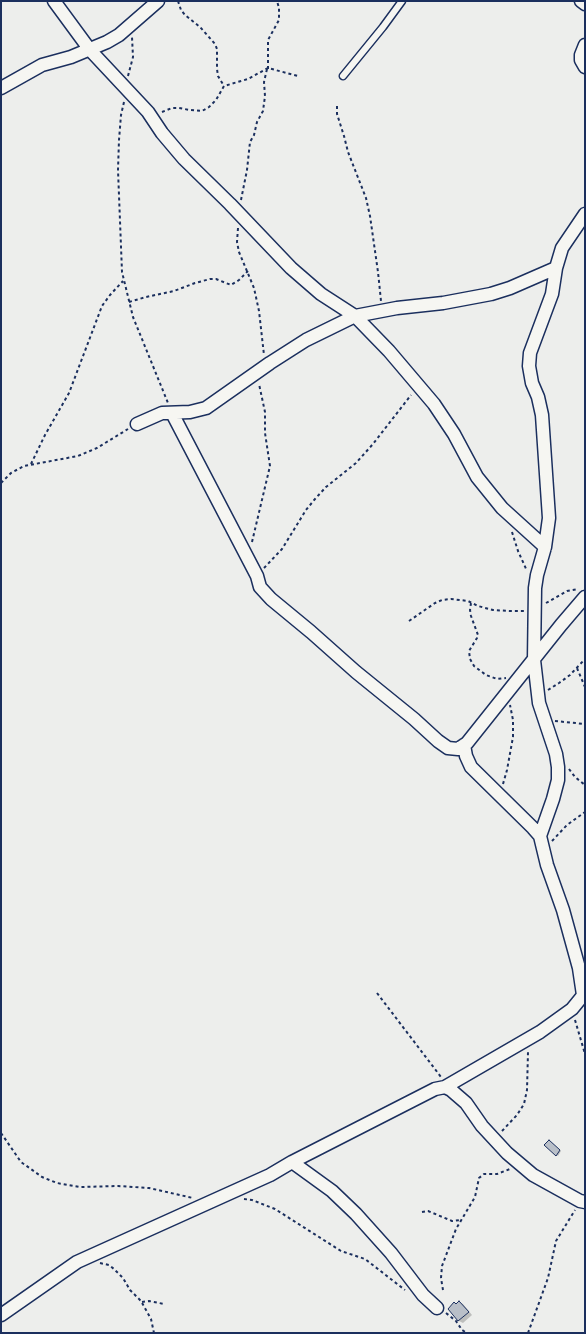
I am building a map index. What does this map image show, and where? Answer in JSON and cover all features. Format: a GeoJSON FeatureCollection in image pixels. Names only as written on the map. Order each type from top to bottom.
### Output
{"type":"FeatureCollection","features":[{"type":"Feature","properties":{"kind":"street"},"geometry":{"type":"LineString","coordinates":[[54,1],[90,50],[153,120],[184,159],[240,214],[291,268],[321,294],[354,316],[388,351],[434,404],[454,434],[477,477],[502,508],[545,546]]}},
{"type":"Feature","properties":{"kind":"street"},"geometry":{"type":"LineString","coordinates":[[1,88],[42,66],[90,50],[107,42],[132,25],[158,1]]}},
{"type":"Feature","properties":{"kind":"street"},"geometry":{"type":"LineString","coordinates":[[581,1],[585,4]]}},
{"type":"Feature","properties":{"kind":"street"},"geometry":{"type":"LineString","coordinates":[[585,45],[580,55],[585,67]]}},
{"type":"Feature","properties":{"kind":"street"},"geometry":{"type":"LineString","coordinates":[[540,836],[558,780],[558,767],[556,754],[538,695],[534,660],[537,575],[545,546],[549,518],[542,415],[538,397],[532,383],[529,366],[530,353],[552,294],[556,268],[562,248],[585,214]]}},
{"type":"Feature","properties":{"kind":"street"},"geometry":{"type":"LineString","coordinates":[[137,424],[162,413],[190,412],[206,408],[261,369],[306,340],[354,316],[443,303],[491,294],[510,288],[556,268]]}},
{"type":"Feature","properties":{"kind":"street"},"geometry":{"type":"LineString","coordinates":[[172,413],[247,556],[257,576],[260,587],[271,599],[356,672],[448,748],[458,749],[467,743],[534,660],[582,593]]}},
{"type":"Feature","properties":{"kind":"street"},"geometry":{"type":"LineString","coordinates":[[1,1315],[83,1260],[270,1175],[292,1162],[435,1089],[447,1086],[529,1039],[572,1009],[584,994],[579,968],[563,910],[547,865],[540,836],[471,767],[466,756],[464,745]]}},
{"type":"Feature","properties":{"kind":"street"},"geometry":{"type":"LineString","coordinates":[[447,1086],[466,1103],[482,1126],[507,1153],[533,1175],[582,1202]]}},
{"type":"Feature","properties":{"kind":"street"},"geometry":{"type":"LineString","coordinates":[[292,1162],[332,1191],[356,1214],[391,1253],[423,1295],[437,1308]]}},
{"type":"Feature","properties":{"kind":"lane"},"geometry":{"type":"LineString","coordinates":[[343,76],[402,1]]}},
{"type":"Feature","properties":{"kind":"path"},"geometry":{"type":"LineString","coordinates":[[178,1],[181,10],[185,15],[200,27],[215,44],[218,76],[224,86]]}},
{"type":"Feature","properties":{"kind":"path"},"geometry":{"type":"LineString","coordinates":[[247,556],[260,513],[270,466],[265,433],[259,311],[254,288],[237,242],[237,232],[250,142],[254,135],[256,122],[263,111],[268,40],[279,20],[279,8],[277,1]]}},
{"type":"Feature","properties":{"kind":"path"},"geometry":{"type":"LineString","coordinates":[[132,25],[133,50],[121,115],[118,170],[122,272],[133,317],[172,413]]}},
{"type":"Feature","properties":{"kind":"path"},"geometry":{"type":"LineString","coordinates":[[153,120],[162,112],[172,108],[190,110],[202,110],[209,108],[216,100],[224,86],[248,79],[267,69],[272,68],[298,76]]}},
{"type":"Feature","properties":{"kind":"path"},"geometry":{"type":"LineString","coordinates":[[337,106],[337,114],[348,152],[366,198],[370,216],[378,272],[381,311]]}},
{"type":"Feature","properties":{"kind":"path"},"geometry":{"type":"LineString","coordinates":[[129,302],[174,291],[210,279],[216,279],[232,285],[248,271]]}},
{"type":"Feature","properties":{"kind":"path"},"geometry":{"type":"LineString","coordinates":[[31,464],[45,435],[70,393],[102,306],[124,280]]}},
{"type":"Feature","properties":{"kind":"path"},"geometry":{"type":"LineString","coordinates":[[257,576],[282,549],[306,510],[315,499],[326,487],[356,463],[373,444],[418,386]]}},
{"type":"Feature","properties":{"kind":"path"},"geometry":{"type":"LineString","coordinates":[[1,483],[11,473],[24,466],[78,456],[98,448],[137,424]]}},
{"type":"Feature","properties":{"kind":"path"},"geometry":{"type":"LineString","coordinates":[[510,515],[514,540],[528,575]]}},
{"type":"Feature","properties":{"kind":"path"},"geometry":{"type":"LineString","coordinates":[[409,621],[427,608],[442,600],[461,599],[493,610],[509,611],[535,609],[567,591],[582,593]]}},
{"type":"Feature","properties":{"kind":"path"},"geometry":{"type":"LineString","coordinates":[[471,602],[471,616],[478,635],[469,651],[470,659],[474,666],[480,671],[497,679],[508,677],[519,679]]}},
{"type":"Feature","properties":{"kind":"path"},"geometry":{"type":"LineString","coordinates":[[538,695],[560,683],[585,659]]}},
{"type":"Feature","properties":{"kind":"path"},"geometry":{"type":"LineString","coordinates":[[577,668],[584,681],[585,687]]}},
{"type":"Feature","properties":{"kind":"path"},"geometry":{"type":"LineString","coordinates":[[499,794],[507,770],[513,737],[513,720],[508,692]]}},
{"type":"Feature","properties":{"kind":"path"},"geometry":{"type":"LineString","coordinates":[[544,718],[558,722],[585,724]]}},
{"type":"Feature","properties":{"kind":"path"},"geometry":{"type":"LineString","coordinates":[[544,850],[567,825],[585,812]]}},
{"type":"Feature","properties":{"kind":"path"},"geometry":{"type":"LineString","coordinates":[[377,993],[441,1076],[447,1086]]}},
{"type":"Feature","properties":{"kind":"path"},"geometry":{"type":"LineString","coordinates":[[572,1009],[585,1054]]}},
{"type":"Feature","properties":{"kind":"path"},"geometry":{"type":"LineString","coordinates":[[494,1140],[518,1114],[524,1104],[527,1090],[529,1039]]}},
{"type":"Feature","properties":{"kind":"path"},"geometry":{"type":"LineString","coordinates":[[1,1133],[21,1162],[42,1176],[57,1183],[80,1187],[118,1186],[149,1188],[183,1195],[207,1203]]}},
{"type":"Feature","properties":{"kind":"path"},"geometry":{"type":"LineString","coordinates":[[443,1290],[441,1278],[442,1266],[461,1220],[475,1197],[479,1178],[484,1174],[497,1174],[521,1165]]}},
{"type":"Feature","properties":{"kind":"path"},"geometry":{"type":"LineString","coordinates":[[226,1195],[252,1200],[275,1209],[331,1243],[341,1251],[365,1259],[408,1292],[423,1295]]}},
{"type":"Feature","properties":{"kind":"path"},"geometry":{"type":"LineString","coordinates":[[528,1333],[548,1278],[556,1241],[582,1202]]}},
{"type":"Feature","properties":{"kind":"path"},"geometry":{"type":"LineString","coordinates":[[422,1212],[428,1211],[452,1221],[461,1220]]}},
{"type":"Feature","properties":{"kind":"path"},"geometry":{"type":"LineString","coordinates":[[83,1260],[109,1265],[124,1278],[130,1290],[142,1302],[151,1319],[154,1333]]}},
{"type":"Feature","properties":{"kind":"path"},"geometry":{"type":"LineString","coordinates":[[142,1302],[152,1301],[164,1304]]}},
{"type":"Feature","properties":{"kind":"path"},"geometry":{"type":"LineString","coordinates":[[437,1308],[449,1315],[467,1333]]}},
{"type":"Feature","properties":{"kind":"building"},"geometry":{"type":"Polygon","coordinates":[[[549,1140],[560,1150],[556,1156],[544,1145],[549,1140]]]}},
{"type":"Feature","properties":{"kind":"building"},"geometry":{"type":"Polygon","coordinates":[[[459,1301],[469,1312],[458,1321],[448,1309],[454,1302],[456,1304],[459,1301]]]}}]}
